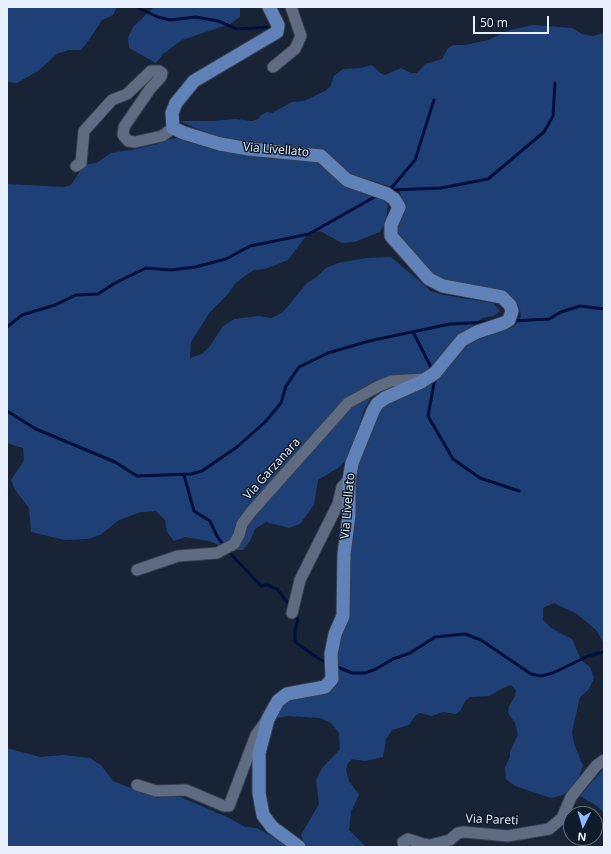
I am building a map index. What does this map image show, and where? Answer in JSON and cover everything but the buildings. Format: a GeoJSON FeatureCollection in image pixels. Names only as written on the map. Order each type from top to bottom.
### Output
{"type":"FeatureCollection","features":[{"type":"Feature","properties":{"kind":"main road"},"geometry":{"type":"LineString","coordinates":[[173,128],[172,113],[176,103],[194,81],[276,32],[278,25],[269,7]]}},
{"type":"Feature","properties":{"kind":"main road","name":"Via Livellato"},"geometry":{"type":"LineString","coordinates":[[173,128],[220,144],[249,149],[321,156],[348,180],[387,194],[394,199],[398,207],[391,225],[391,236],[429,279],[443,286],[496,295],[507,301],[512,311],[509,320],[469,335],[462,340],[435,373],[427,379],[385,398],[377,404],[352,463],[349,480],[349,515],[344,554],[343,610],[335,634],[331,654],[332,679],[325,687],[287,694],[274,705],[262,738],[258,763],[258,793],[262,815],[272,827],[298,847]]}},
{"type":"Feature","properties":{"kind":"street"},"geometry":{"type":"LineString","coordinates":[[273,68],[295,49],[301,36],[291,7]]}},
{"type":"Feature","properties":{"kind":"street"},"geometry":{"type":"LineString","coordinates":[[76,166],[81,163],[84,131],[112,100],[128,94],[152,71],[159,71],[162,73],[161,77],[150,89],[124,127],[123,135],[128,141],[135,142],[162,136],[173,128]]}},
{"type":"Feature","properties":{"kind":"street","name":"Via Garzanara"},"geometry":{"type":"LineString","coordinates":[[137,570],[178,556],[217,553],[234,544],[239,536],[242,524],[251,512],[348,403],[377,387],[391,382],[427,379]]}},
{"type":"Feature","properties":{"kind":"street"},"geometry":{"type":"LineString","coordinates":[[292,612],[300,580],[338,504],[342,487],[349,480]]}},
{"type":"Feature","properties":{"kind":"street"},"geometry":{"type":"LineString","coordinates":[[137,785],[156,790],[186,790],[224,806],[229,806],[256,735],[268,719]]}},
{"type":"Feature","properties":{"kind":"street","name":"Via Pareti"},"geometry":{"type":"LineString","coordinates":[[404,847],[404,842],[408,839],[430,845],[450,840],[458,833],[464,832],[508,836],[549,829],[562,818],[571,797],[596,766],[604,760]]}},
{"type":"Feature","properties":{"kind":"shaded area"},"geometry":{"type":"Polygon","coordinates":[[[7,7],[117,7],[113,15],[102,20],[81,50],[69,50],[57,54],[38,71],[17,83],[7,82],[7,7]]]}},
{"type":"Feature","properties":{"kind":"shaded area"},"geometry":{"type":"Polygon","coordinates":[[[154,7],[240,7],[240,17],[230,24],[182,40],[163,54],[156,63],[129,48],[128,37],[134,26],[154,7]]]}},
{"type":"Feature","properties":{"kind":"shaded area"},"geometry":{"type":"Polygon","coordinates":[[[533,25],[572,28],[582,34],[593,36],[604,33],[604,643],[596,630],[577,614],[554,603],[543,608],[543,620],[551,628],[572,639],[581,660],[590,667],[594,678],[589,689],[580,697],[572,732],[574,744],[583,766],[579,777],[572,788],[563,795],[551,798],[515,786],[506,779],[505,767],[510,757],[510,751],[518,735],[515,723],[508,713],[509,706],[515,696],[516,690],[511,685],[489,696],[470,697],[456,714],[443,712],[432,716],[420,713],[416,715],[409,725],[392,730],[386,739],[383,757],[365,761],[352,759],[348,763],[346,769],[349,781],[359,795],[351,812],[349,830],[366,847],[306,847],[301,835],[319,804],[316,780],[322,768],[340,749],[339,733],[331,723],[320,718],[288,716],[273,719],[285,702],[325,693],[350,605],[349,567],[356,471],[365,451],[377,413],[385,404],[463,344],[495,332],[514,327],[521,317],[520,310],[515,300],[505,292],[438,280],[408,248],[398,234],[397,227],[403,204],[400,192],[395,188],[264,146],[223,140],[180,121],[235,119],[252,121],[258,119],[261,115],[267,112],[272,113],[292,102],[304,101],[325,91],[330,87],[334,76],[343,69],[361,68],[372,65],[380,73],[385,75],[401,68],[411,73],[417,73],[425,64],[442,59],[448,48],[453,45],[465,45],[488,40],[510,30],[533,25]]]}},
{"type":"Feature","properties":{"kind":"shaded area"},"geometry":{"type":"Polygon","coordinates":[[[182,138],[312,158],[384,198],[388,203],[386,221],[380,232],[354,242],[342,243],[322,232],[310,231],[288,260],[265,269],[254,270],[243,277],[210,312],[191,342],[190,358],[202,354],[210,346],[223,326],[234,319],[259,316],[272,318],[283,312],[307,283],[318,276],[326,268],[338,263],[366,258],[391,257],[431,291],[443,295],[493,303],[500,311],[494,316],[482,318],[463,333],[443,355],[419,377],[375,390],[363,412],[354,444],[347,459],[338,468],[318,480],[314,505],[300,524],[289,528],[266,522],[255,529],[250,541],[243,550],[231,550],[209,541],[185,537],[174,541],[167,532],[165,520],[156,511],[141,512],[119,520],[100,535],[88,539],[65,540],[31,532],[29,508],[15,490],[11,480],[24,460],[23,448],[7,443],[7,184],[65,187],[71,185],[84,165],[96,163],[111,153],[158,144],[168,139],[182,138]]]}},
{"type":"Feature","properties":{"kind":"shaded area"},"geometry":{"type":"Polygon","coordinates":[[[7,748],[40,757],[64,755],[90,758],[101,765],[113,781],[157,798],[176,795],[229,818],[245,827],[257,828],[282,842],[286,847],[7,847],[7,748]]]}},
{"type":"Feature","properties":{"kind":"shaded area"},"geometry":{"type":"Polygon","coordinates":[[[604,768],[604,813],[603,806],[597,806],[580,796],[604,768]]]}},
{"type":"Feature","properties":{"kind":"waterway"},"geometry":{"type":"LineString","coordinates":[[136,7],[158,17],[170,20],[196,17],[218,21],[237,29],[271,27]]}},
{"type":"Feature","properties":{"kind":"waterway"},"geometry":{"type":"LineString","coordinates":[[390,190],[441,188],[488,179],[544,132],[553,116],[555,83]]}},
{"type":"Feature","properties":{"kind":"waterway"},"geometry":{"type":"LineString","coordinates":[[387,190],[393,186],[415,160],[434,100]]}},
{"type":"Feature","properties":{"kind":"waterway"},"geometry":{"type":"LineString","coordinates":[[7,327],[22,315],[55,305],[76,295],[98,294],[115,283],[146,268],[171,270],[195,267],[226,259],[250,246],[309,234],[378,195]]}},
{"type":"Feature","properties":{"kind":"waterway"},"geometry":{"type":"LineString","coordinates":[[513,321],[549,319],[561,312],[580,306],[604,309]]}},
{"type":"Feature","properties":{"kind":"waterway"},"geometry":{"type":"LineString","coordinates":[[7,411],[36,429],[115,462],[137,476],[191,474],[202,471],[237,447],[265,422],[281,403],[286,386],[299,367],[328,353],[369,341],[450,324],[489,322]]}},
{"type":"Feature","properties":{"kind":"waterway"},"geometry":{"type":"LineString","coordinates":[[413,332],[433,371]]}},
{"type":"Feature","properties":{"kind":"waterway"},"geometry":{"type":"LineString","coordinates":[[435,378],[428,416],[453,459],[480,478],[519,491]]}},
{"type":"Feature","properties":{"kind":"waterway"},"geometry":{"type":"LineString","coordinates":[[184,475],[194,511],[210,521],[217,536],[224,546]]}},
{"type":"Feature","properties":{"kind":"waterway"},"geometry":{"type":"LineString","coordinates":[[228,551],[261,586],[267,585],[277,589],[290,606]]}},
{"type":"Feature","properties":{"kind":"waterway"},"geometry":{"type":"LineString","coordinates":[[294,614],[298,620],[295,630],[295,642],[319,659],[328,663]]}},
{"type":"Feature","properties":{"kind":"waterway"},"geometry":{"type":"LineString","coordinates":[[335,666],[352,673],[365,673],[376,669],[393,659],[410,653],[435,637],[465,634],[481,640],[531,674],[541,676],[553,673],[588,656],[604,652]]}}]}
